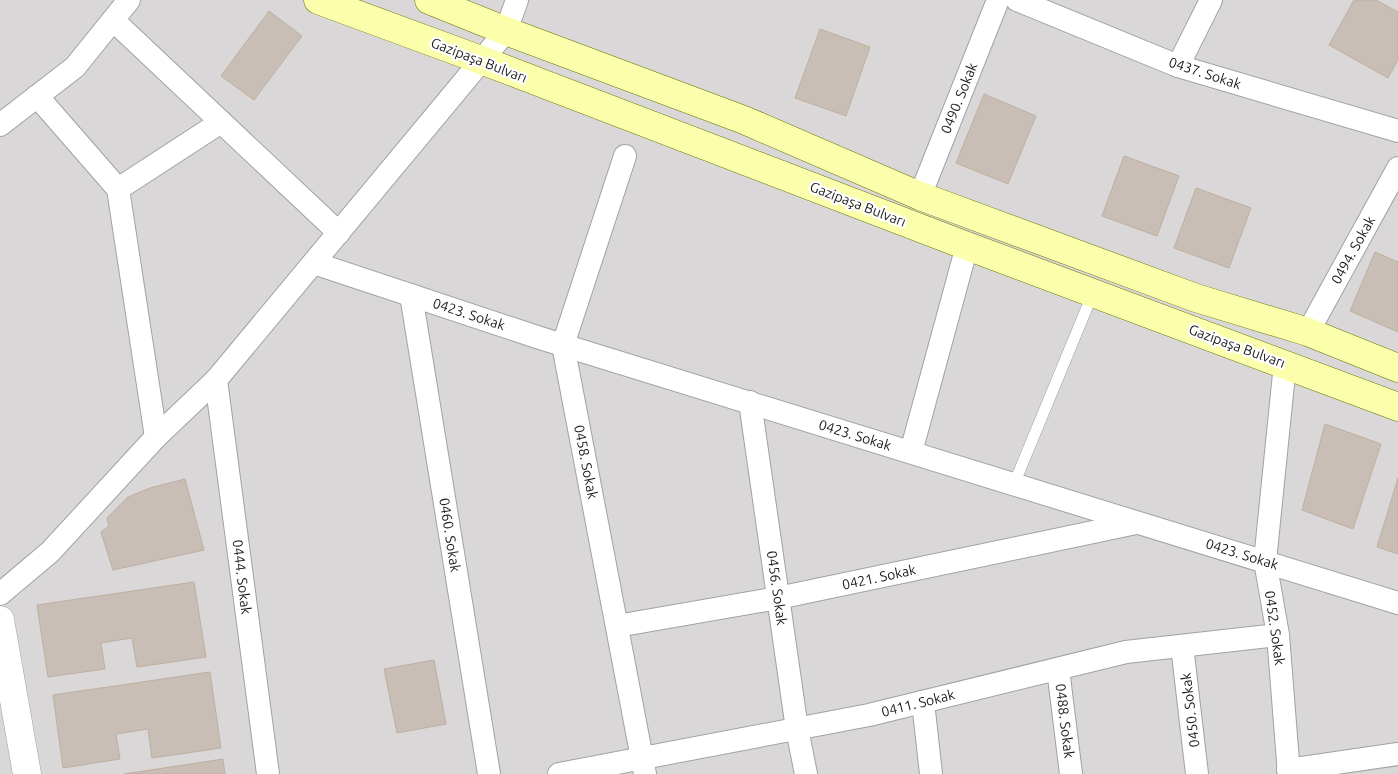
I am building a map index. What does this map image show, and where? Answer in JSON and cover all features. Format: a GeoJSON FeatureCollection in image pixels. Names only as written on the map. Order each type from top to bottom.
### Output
{"type":"FeatureCollection","features":[{"type":"Feature","properties":{"kind":"main road","name":"Gazipaşa Bulvarı"},"geometry":{"type":"LineString","coordinates":[[318,0],[1398,407]]}},
{"type":"Feature","properties":{"kind":"main road"},"geometry":{"type":"LineString","coordinates":[[428,0],[744,120],[920,196],[1196,298],[1308,332],[1398,368]]}},
{"type":"Feature","properties":{"kind":"street"},"geometry":{"type":"LineString","coordinates":[[0,125],[75,67],[129,0]]}},
{"type":"Feature","properties":{"kind":"street"},"geometry":{"type":"LineString","coordinates":[[0,594],[50,552],[156,437],[216,380],[506,31],[517,0]]}},
{"type":"Feature","properties":{"kind":"street","name":"0490. Sokak"},"geometry":{"type":"LineString","coordinates":[[920,196],[998,0]]}},
{"type":"Feature","properties":{"kind":"street","name":"0437. Sokak"},"geometry":{"type":"LineString","coordinates":[[1017,0],[1178,66],[1398,131]]}},
{"type":"Feature","properties":{"kind":"street"},"geometry":{"type":"LineString","coordinates":[[1178,66],[1211,0]]}},
{"type":"Feature","properties":{"kind":"street"},"geometry":{"type":"LineString","coordinates":[[113,20],[340,233]]}},
{"type":"Feature","properties":{"kind":"street"},"geometry":{"type":"LineString","coordinates":[[37,96],[118,189],[156,437]]}},
{"type":"Feature","properties":{"kind":"street"},"geometry":{"type":"LineString","coordinates":[[118,189],[222,122]]}},
{"type":"Feature","properties":{"kind":"street","name":"0458. Sokak"},"geometry":{"type":"LineString","coordinates":[[625,156],[563,345],[644,766]]}},
{"type":"Feature","properties":{"kind":"street","name":"0494. Sokak"},"geometry":{"type":"LineString","coordinates":[[1308,332],[1398,168]]}},
{"type":"Feature","properties":{"kind":"street"},"geometry":{"type":"LineString","coordinates":[[911,452],[967,246]]}},
{"type":"Feature","properties":{"kind":"street","name":"0423. Sokak"},"geometry":{"type":"LineString","coordinates":[[314,263],[563,345],[1398,603]]}},
{"type":"Feature","properties":{"kind":"street","name":"0460. Sokak"},"geometry":{"type":"LineString","coordinates":[[411,295],[489,774]]}},
{"type":"Feature","properties":{"kind":"street","name":"0452. Sokak"},"geometry":{"type":"LineString","coordinates":[[1285,364],[1265,561],[1278,635],[1289,772]]}},
{"type":"Feature","properties":{"kind":"street","name":"0444. Sokak"},"geometry":{"type":"LineString","coordinates":[[216,380],[268,774]]}},
{"type":"Feature","properties":{"kind":"street","name":"0456. Sokak"},"geometry":{"type":"LineString","coordinates":[[750,402],[797,729],[806,774]]}},
{"type":"Feature","properties":{"kind":"street","name":"0421. Sokak"},"geometry":{"type":"LineString","coordinates":[[618,626],[778,598],[1139,522]]}},
{"type":"Feature","properties":{"kind":"street"},"geometry":{"type":"LineString","coordinates":[[0,620],[27,774]]}},
{"type":"Feature","properties":{"kind":"street","name":"0411. Sokak"},"geometry":{"type":"LineString","coordinates":[[558,774],[644,766],[797,729],[870,715],[1126,652],[1278,635]]}},
{"type":"Feature","properties":{"kind":"street","name":"0450. Sokak"},"geometry":{"type":"LineString","coordinates":[[1182,646],[1197,774]]}},
{"type":"Feature","properties":{"kind":"street","name":"0488. Sokak"},"geometry":{"type":"LineString","coordinates":[[1058,669],[1072,774]]}},
{"type":"Feature","properties":{"kind":"street"},"geometry":{"type":"LineString","coordinates":[[923,702],[931,774]]}},
{"type":"Feature","properties":{"kind":"street"},"geometry":{"type":"LineString","coordinates":[[1289,772],[1398,754]]}},
{"type":"Feature","properties":{"kind":"lane"},"geometry":{"type":"LineString","coordinates":[[1014,484],[1093,293]]}},
{"type":"Feature","properties":{"kind":"shaded area"},"geometry":{"type":"Polygon","coordinates":[[[0,0],[1398,0],[1398,774],[0,774],[0,0]]]}},
{"type":"Feature","properties":{"kind":"building"},"geometry":{"type":"Polygon","coordinates":[[[1354,0],[1376,0],[1398,12],[1398,60],[1388,78],[1329,45],[1354,0]]]}},
{"type":"Feature","properties":{"kind":"building"},"geometry":{"type":"Polygon","coordinates":[[[269,11],[302,36],[254,100],[221,76],[269,11]]]}},
{"type":"Feature","properties":{"kind":"building"},"geometry":{"type":"Polygon","coordinates":[[[820,29],[870,47],[846,116],[795,98],[820,29]]]}},
{"type":"Feature","properties":{"kind":"building"},"geometry":{"type":"Polygon","coordinates":[[[984,94],[1036,116],[1008,184],[956,163],[984,94]]]}},
{"type":"Feature","properties":{"kind":"building"},"geometry":{"type":"Polygon","coordinates":[[[1124,156],[1179,176],[1157,236],[1102,216],[1124,156]]]}},
{"type":"Feature","properties":{"kind":"building"},"geometry":{"type":"Polygon","coordinates":[[[1196,188],[1251,208],[1229,268],[1174,248],[1196,188]]]}},
{"type":"Feature","properties":{"kind":"building"},"geometry":{"type":"Polygon","coordinates":[[[1375,252],[1398,262],[1398,332],[1350,311],[1375,252]]]}},
{"type":"Feature","properties":{"kind":"building"},"geometry":{"type":"Polygon","coordinates":[[[1325,424],[1381,444],[1353,529],[1302,510],[1325,424]]]}},
{"type":"Feature","properties":{"kind":"building"},"geometry":{"type":"Polygon","coordinates":[[[1398,478],[1398,554],[1377,547],[1398,478]]]}},
{"type":"Feature","properties":{"kind":"building"},"geometry":{"type":"Polygon","coordinates":[[[185,479],[204,550],[113,570],[101,532],[109,526],[107,518],[128,497],[150,488],[185,479]]]}},
{"type":"Feature","properties":{"kind":"building"},"geometry":{"type":"Polygon","coordinates":[[[194,582],[206,657],[137,667],[132,638],[101,643],[105,669],[48,677],[37,605],[194,582]]]}},
{"type":"Feature","properties":{"kind":"building"},"geometry":{"type":"Polygon","coordinates":[[[434,660],[446,724],[397,733],[384,669],[434,660]]]}},
{"type":"Feature","properties":{"kind":"building"},"geometry":{"type":"Polygon","coordinates":[[[210,672],[221,748],[152,758],[148,729],[116,734],[120,759],[63,768],[53,695],[210,672]]]}},
{"type":"Feature","properties":{"kind":"building"},"geometry":{"type":"Polygon","coordinates":[[[223,759],[225,774],[124,774],[223,759]]]}}]}
